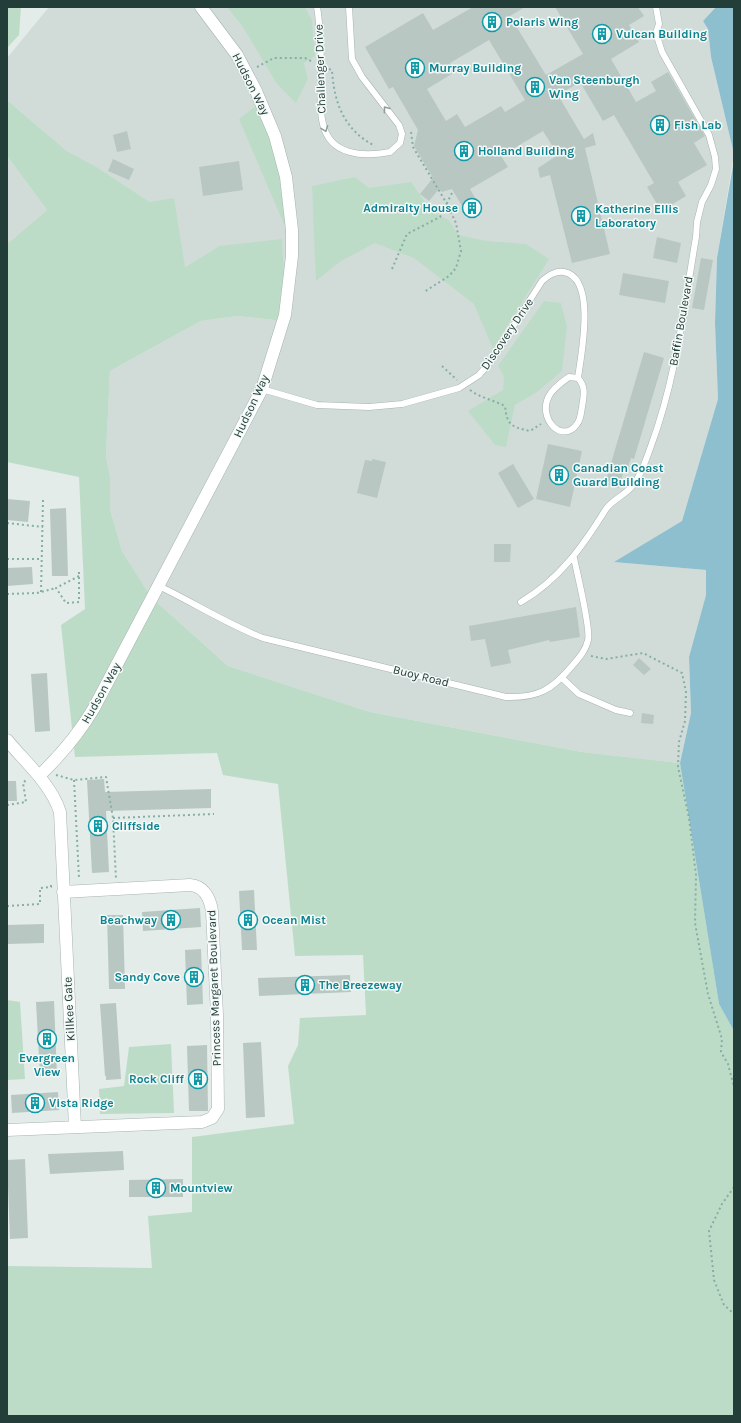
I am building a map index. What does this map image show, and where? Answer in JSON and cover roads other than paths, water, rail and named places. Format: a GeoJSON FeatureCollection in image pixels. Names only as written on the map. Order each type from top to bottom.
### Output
{"type":"FeatureCollection","features":[{"type":"Feature","properties":{"kind":"street","name":"Hudson Way"},"geometry":{"type":"LineString","coordinates":[[36,773],[67,748],[81,730],[159,586],[262,389],[285,315],[292,256],[290,204],[276,136],[267,114],[237,55],[201,7]]}},
{"type":"Feature","properties":{"kind":"street"},"geometry":{"type":"LineString","coordinates":[[7,740],[36,773],[57,801],[60,812],[63,892]]}},
{"type":"Feature","properties":{"kind":"street","name":"Princess Margaret Boulevard"},"geometry":{"type":"LineString","coordinates":[[7,1130],[202,1122],[210,1120],[215,1116],[218,1109],[217,1015],[213,926],[211,903],[204,891],[195,885],[139,886],[63,892]]}},
{"type":"Feature","properties":{"kind":"street","name":"Killkee Gate"},"geometry":{"type":"LineString","coordinates":[[63,892],[75,1127]]}},
{"type":"Feature","properties":{"kind":"lane","name":"Challenger Drive"},"geometry":{"type":"LineString","coordinates":[[317,7],[320,27],[322,123],[327,135],[335,144],[345,151],[356,155],[386,153],[397,147],[401,139],[401,132],[399,125],[362,77],[352,60],[349,7]]}},
{"type":"Feature","properties":{"kind":"lane","name":"Baffin Boulevard"},"geometry":{"type":"LineString","coordinates":[[521,602],[553,578],[574,558],[609,505],[633,485],[642,469],[655,436],[671,380],[696,236],[697,222],[702,202],[712,185],[716,169],[715,157],[709,135],[662,52],[656,33],[658,19],[656,7]]}},
{"type":"Feature","properties":{"kind":"lane","name":"Discovery Drive"},"geometry":{"type":"LineString","coordinates":[[262,389],[317,405],[369,407],[402,404],[448,392],[479,375],[491,361],[542,281],[554,273],[561,272],[574,276],[582,287],[585,326],[578,378],[584,388],[580,419],[577,424],[568,430],[561,430],[551,426],[545,415],[549,395],[569,378],[578,378]]}},
{"type":"Feature","properties":{"kind":"lane","name":"Buoy Road"},"geometry":{"type":"LineString","coordinates":[[159,586],[190,601],[244,631],[263,638],[506,697],[524,697],[544,692],[562,678],[582,654],[589,640],[574,558]]}},
{"type":"Feature","properties":{"kind":"lane"},"geometry":{"type":"LineString","coordinates":[[562,678],[579,694],[616,710],[630,713]]}},
{"type":"Feature","properties":{"kind":"water"},"geometry":{"type":"Polygon","coordinates":[[[716,7],[734,7],[734,154],[711,57],[708,29],[703,21],[716,7]]]}},
{"type":"Feature","properties":{"kind":"water"},"geometry":{"type":"Polygon","coordinates":[[[734,160],[734,1031],[719,1004],[680,763],[691,713],[689,657],[706,595],[706,570],[614,562],[682,521],[718,399],[715,323],[717,258],[734,160]]]}},
{"type":"Feature","properties":{"kind":"place","name":"Polaris Wing"},"geometry":{"type":"Point","coordinates":[492,22]}},
{"type":"Feature","properties":{"kind":"place","name":"Vulcan Building"},"geometry":{"type":"Point","coordinates":[602,34]}},
{"type":"Feature","properties":{"kind":"place","name":"Murray Building"},"geometry":{"type":"Point","coordinates":[415,68]}},
{"type":"Feature","properties":{"kind":"place","name":"Van Steenburgh Wing"},"geometry":{"type":"Point","coordinates":[535,87]}},
{"type":"Feature","properties":{"kind":"place","name":"Fish Lab"},"geometry":{"type":"Point","coordinates":[660,125]}},
{"type":"Feature","properties":{"kind":"place","name":"Holland Building"},"geometry":{"type":"Point","coordinates":[464,151]}},
{"type":"Feature","properties":{"kind":"place","name":"Admiralty House"},"geometry":{"type":"Point","coordinates":[472,208]}},
{"type":"Feature","properties":{"kind":"place","name":"Katherine Ellis Laboratory"},"geometry":{"type":"Point","coordinates":[581,216]}},
{"type":"Feature","properties":{"kind":"place","name":"Canadian Coast Guard Building"},"geometry":{"type":"Point","coordinates":[559,475]}},
{"type":"Feature","properties":{"kind":"place","name":"Cliffside"},"geometry":{"type":"Point","coordinates":[98,826]}},
{"type":"Feature","properties":{"kind":"place","name":"Beachway"},"geometry":{"type":"Point","coordinates":[171,920]}},
{"type":"Feature","properties":{"kind":"place","name":"Ocean Mist"},"geometry":{"type":"Point","coordinates":[248,920]}},
{"type":"Feature","properties":{"kind":"place","name":"Sandy Cove"},"geometry":{"type":"Point","coordinates":[194,977]}},
{"type":"Feature","properties":{"kind":"place","name":"The Breezeway"},"geometry":{"type":"Point","coordinates":[305,985]}},
{"type":"Feature","properties":{"kind":"place","name":"Evergreen View"},"geometry":{"type":"Point","coordinates":[47,1039]}},
{"type":"Feature","properties":{"kind":"place","name":"Rock Cliff"},"geometry":{"type":"Point","coordinates":[198,1079]}},
{"type":"Feature","properties":{"kind":"place","name":"Vista Ridge"},"geometry":{"type":"Point","coordinates":[35,1103]}},
{"type":"Feature","properties":{"kind":"place","name":"Mountview"},"geometry":{"type":"Point","coordinates":[156,1188]}}]}
